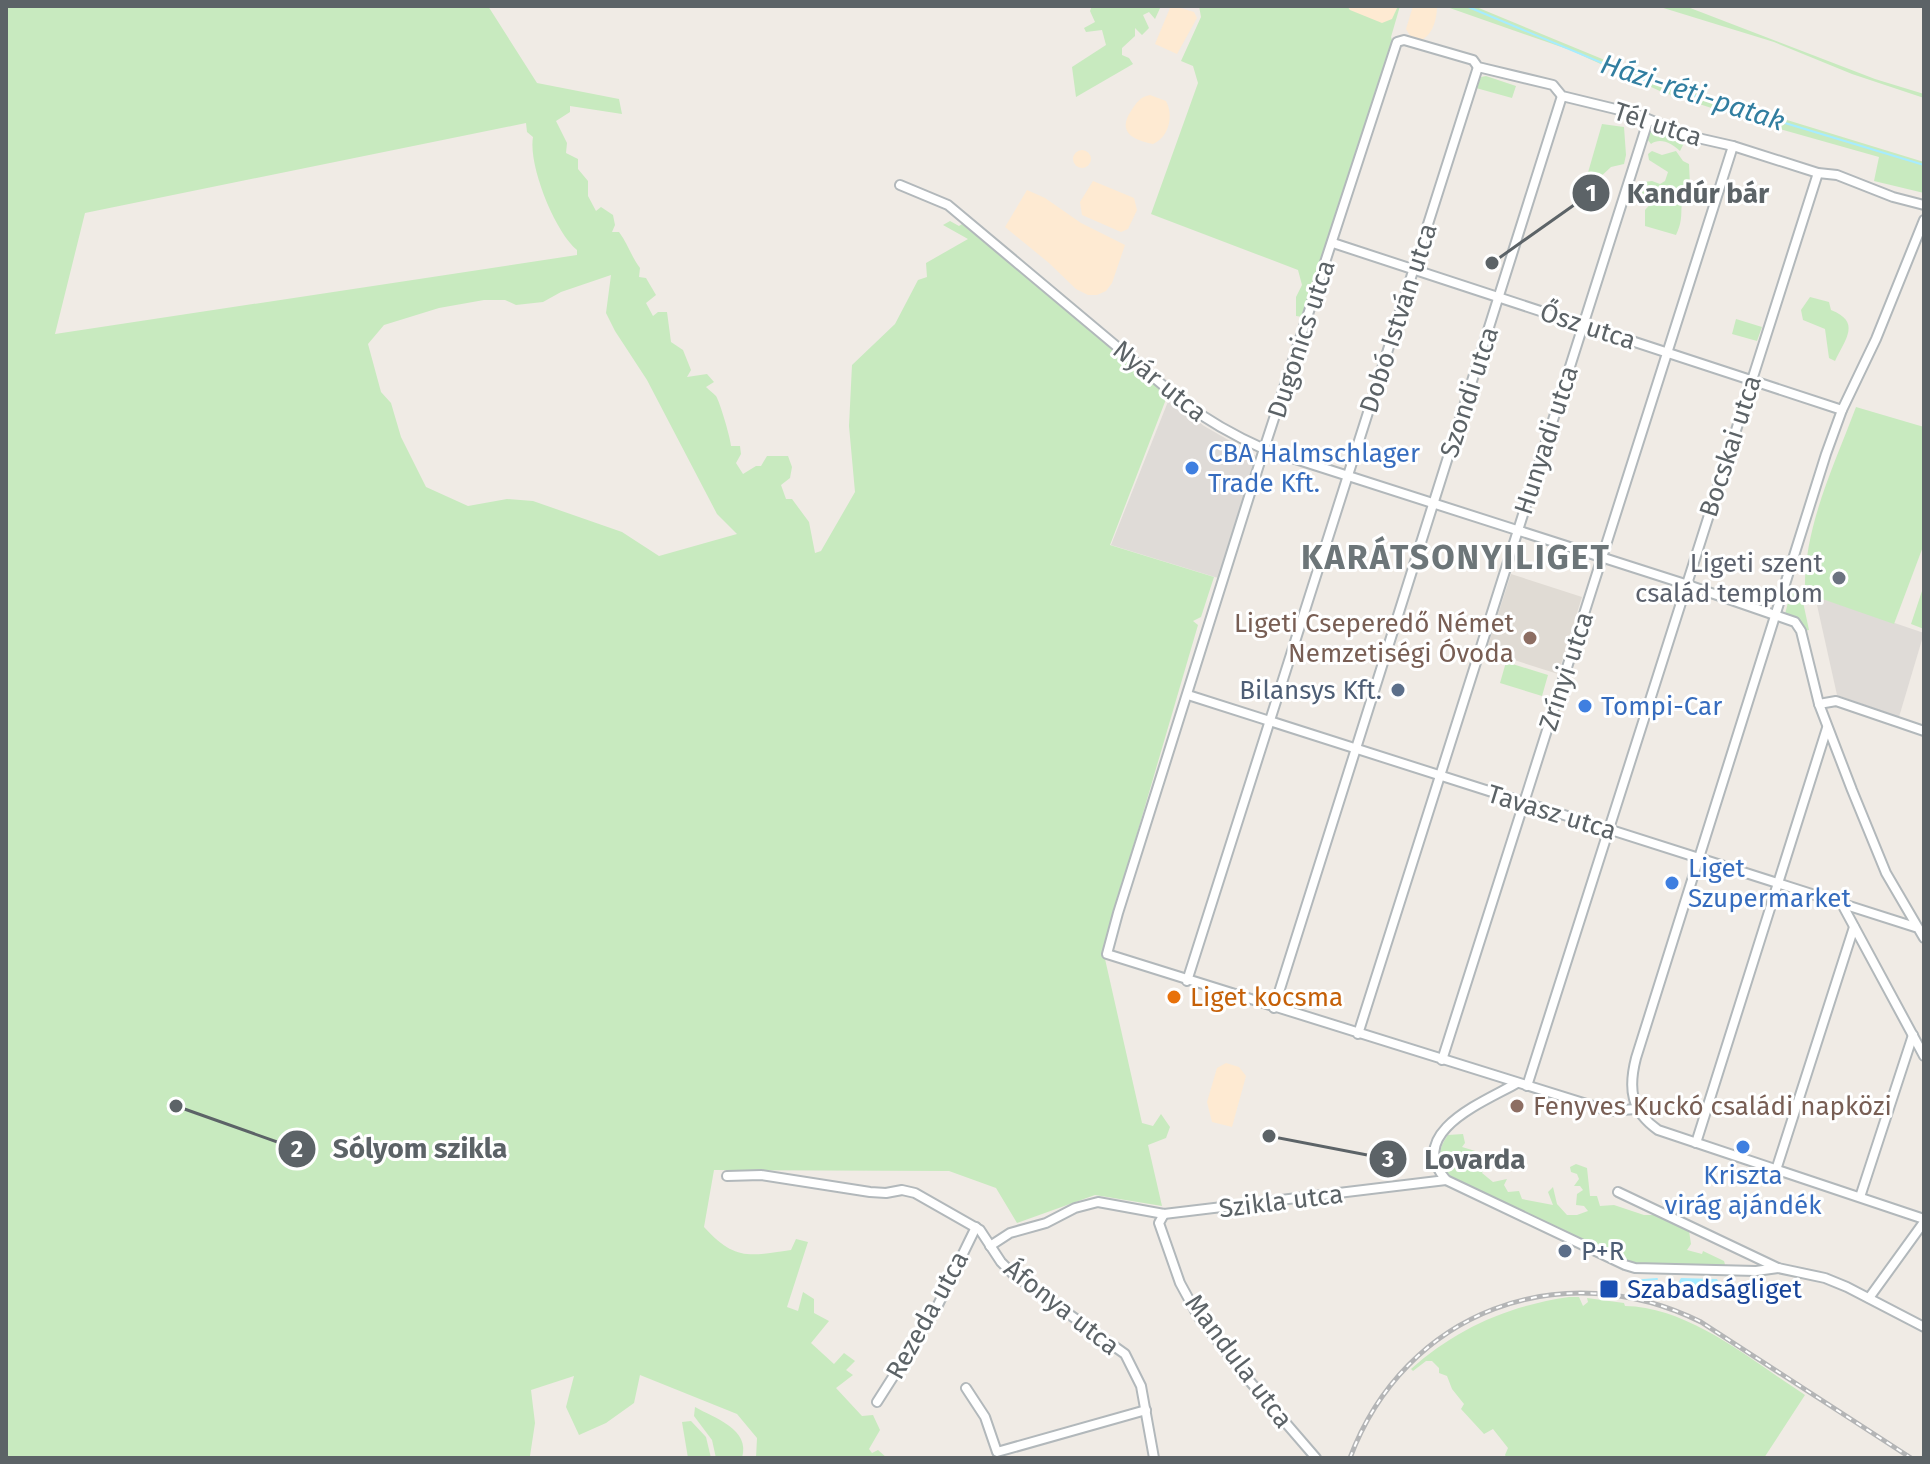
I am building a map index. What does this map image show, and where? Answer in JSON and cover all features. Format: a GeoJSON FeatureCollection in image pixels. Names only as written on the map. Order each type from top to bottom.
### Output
{"type":"FeatureCollection","features":[{"type":"Feature","properties":{"kind":"street","name":"Tél utca"},"geometry":{"type":"LineString","coordinates":[[1397,42],[1404,40],[1473,60],[1478,67],[1553,85],[1562,96],[1636,114],[1689,136],[1733,146],[1818,173],[1837,175],[1893,197],[1924,205]]}},
{"type":"Feature","properties":{"kind":"street","name":"Dugonics utca"},"geometry":{"type":"LineString","coordinates":[[1187,981],[1109,956],[1107,949],[1264,449],[1397,42]]}},
{"type":"Feature","properties":{"kind":"street","name":"Dobó István utca"},"geometry":{"type":"LineString","coordinates":[[1187,981],[1478,67]]}},
{"type":"Feature","properties":{"kind":"street","name":"Szondi utca"},"geometry":{"type":"LineString","coordinates":[[1274,1008],[1562,96]]}},
{"type":"Feature","properties":{"kind":"street","name":"Hunyadi utca"},"geometry":{"type":"LineString","coordinates":[[1358,1034],[1648,121]]}},
{"type":"Feature","properties":{"kind":"street","name":"Zrínyi utca"},"geometry":{"type":"LineString","coordinates":[[1442,1060],[1733,146]]}},
{"type":"Feature","properties":{"kind":"street","name":"Bocskai utca"},"geometry":{"type":"LineString","coordinates":[[1522,1085],[1609,829],[1818,173]]}},
{"type":"Feature","properties":{"kind":"street","name":"Nyár utca"},"geometry":{"type":"LineString","coordinates":[[900,185],[948,205],[1183,402],[1206,419],[1264,449],[1685,584],[1798,625],[1819,704]]}},
{"type":"Feature","properties":{"kind":"street"},"geometry":{"type":"LineString","coordinates":[[1869,1298],[1924,1220],[1658,1130],[1636,1109],[1631,1094],[1633,1069],[1842,410],[1876,339],[1924,220]]}},
{"type":"Feature","properties":{"kind":"street","name":"Ősz utca"},"geometry":{"type":"LineString","coordinates":[[1333,243],[1842,410]]}},
{"type":"Feature","properties":{"kind":"street","name":"Tavasz utca"},"geometry":{"type":"LineString","coordinates":[[1188,695],[1916,927]]}},
{"type":"Feature","properties":{"kind":"street"},"geometry":{"type":"LineString","coordinates":[[1924,731],[1836,701],[1819,704],[1886,873],[1924,938]]}},
{"type":"Feature","properties":{"kind":"street"},"geometry":{"type":"LineString","coordinates":[[1696,1143],[1827,727]]}},
{"type":"Feature","properties":{"kind":"street"},"geometry":{"type":"LineString","coordinates":[[1843,906],[1924,1056]]}},
{"type":"Feature","properties":{"kind":"street"},"geometry":{"type":"LineString","coordinates":[[1776,1170],[1854,927]]}},
{"type":"Feature","properties":{"kind":"street"},"geometry":{"type":"LineString","coordinates":[[1187,981],[1609,1111],[1636,1109]]}},
{"type":"Feature","properties":{"kind":"street"},"geometry":{"type":"LineString","coordinates":[[1860,1197],[1913,1035]]}},
{"type":"Feature","properties":{"kind":"street"},"geometry":{"type":"LineString","coordinates":[[1522,1085],[1456,1118],[1444,1128],[1435,1152],[1440,1173],[1446,1180],[1635,1268],[1756,1271],[1778,1268]]}},
{"type":"Feature","properties":{"kind":"street","name":"Áfonya utca"},"geometry":{"type":"LineString","coordinates":[[727,1176],[761,1175],[870,1192],[909,1191],[976,1227],[1014,1275],[1125,1354],[1137,1377],[1154,1458]]}},
{"type":"Feature","properties":{"kind":"street","name":"Szikla utca"},"geometry":{"type":"LineString","coordinates":[[990,1246],[1010,1233],[1046,1223],[1075,1208],[1098,1202],[1164,1214],[1446,1180]]}},
{"type":"Feature","properties":{"kind":"street"},"geometry":{"type":"LineString","coordinates":[[1618,1192],[1778,1268],[1825,1278],[1924,1327]]}},
{"type":"Feature","properties":{"kind":"street","name":"Mandula utca"},"geometry":{"type":"LineString","coordinates":[[1164,1214],[1159,1223],[1180,1283],[1198,1316],[1316,1458]]}},
{"type":"Feature","properties":{"kind":"street","name":"Rezeda utca"},"geometry":{"type":"LineString","coordinates":[[877,1402],[935,1311],[976,1227]]}},
{"type":"Feature","properties":{"kind":"street"},"geometry":{"type":"LineString","coordinates":[[966,1388],[985,1417],[997,1452],[1146,1410]]}},
{"type":"Feature","properties":{"kind":"shaded area"},"geometry":{"type":"Polygon","coordinates":[[[1169,399],[1204,426],[1256,456],[1218,578],[1111,545],[1169,399]]]}},
{"type":"Feature","properties":{"kind":"shaded area","name":"Ligeti Cseperedő Német Nemzetiségi Óvoda"},"geometry":{"type":"Polygon","coordinates":[[[1511,574],[1582,597],[1558,674],[1486,651],[1511,574]]]}},
{"type":"Feature","properties":{"kind":"shaded area"},"geometry":{"type":"Polygon","coordinates":[[[1815,596],[1924,633],[1899,717],[1837,695],[1815,596]]]}},
{"type":"Feature","properties":{"kind":"green space"},"geometry":{"type":"Polygon","coordinates":[[[6,6],[488,6],[537,83],[619,99],[622,114],[570,106],[570,112],[556,121],[567,143],[566,153],[578,159],[578,169],[588,181],[588,196],[596,211],[601,207],[613,215],[615,225],[612,232],[619,232],[640,268],[639,277],[646,278],[656,295],[646,303],[653,316],[658,312],[667,312],[671,342],[683,350],[691,370],[687,377],[707,374],[714,382],[706,387],[718,400],[731,446],[740,446],[741,454],[736,463],[743,474],[761,466],[767,456],[788,456],[792,467],[790,478],[781,485],[786,499],[792,499],[809,522],[815,553],[821,551],[855,492],[849,426],[852,365],[895,324],[918,280],[927,277],[926,263],[968,239],[943,225],[950,221],[959,226],[962,224],[1168,394],[1110,545],[1214,577],[1201,617],[1193,621],[1198,625],[1103,950],[1142,1123],[1153,1126],[1161,1114],[1170,1127],[1166,1138],[1148,1145],[1162,1206],[1095,1195],[1017,1223],[996,1188],[949,1171],[714,1170],[704,1227],[725,1246],[743,1254],[764,1254],[791,1250],[796,1239],[808,1242],[787,1307],[798,1311],[803,1292],[814,1299],[814,1313],[829,1321],[811,1343],[834,1364],[844,1353],[855,1361],[846,1370],[853,1375],[836,1388],[862,1416],[873,1415],[880,1430],[869,1449],[872,1453],[878,1450],[887,1458],[756,1458],[757,1438],[737,1414],[640,1375],[634,1403],[606,1423],[579,1435],[566,1407],[574,1376],[531,1390],[535,1423],[530,1456],[526,1458],[6,1458],[6,6]],[[526,123],[85,213],[55,334],[577,255],[577,250],[560,229],[545,197],[535,164],[533,137],[527,132],[526,123]],[[611,275],[561,292],[543,302],[516,305],[505,300],[484,300],[439,308],[384,325],[368,344],[381,392],[391,403],[401,437],[426,487],[468,506],[507,499],[533,501],[622,532],[659,556],[737,534],[717,514],[647,380],[606,313],[611,275]]]}},
{"type":"Feature","properties":{"kind":"green space"},"geometry":{"type":"Polygon","coordinates":[[[1092,6],[1161,6],[1155,19],[1149,12],[1143,15],[1149,28],[1142,35],[1135,28],[1135,36],[1122,48],[1122,55],[1133,64],[1076,97],[1072,67],[1106,45],[1102,30],[1086,32],[1084,28],[1095,22],[1090,11],[1092,6]]]}},
{"type":"Feature","properties":{"kind":"green space"},"geometry":{"type":"Polygon","coordinates":[[[1199,6],[1400,6],[1391,37],[1394,45],[1303,317],[1296,316],[1296,297],[1302,285],[1298,270],[1151,214],[1198,83],[1193,66],[1181,61],[1201,17],[1199,6]]]}},
{"type":"Feature","properties":{"kind":"green space"},"geometry":{"type":"Polygon","coordinates":[[[1444,6],[1474,6],[1646,77],[1924,162],[1924,193],[1874,181],[1879,157],[1662,92],[1570,50],[1444,6]]]}},
{"type":"Feature","properties":{"kind":"green space"},"geometry":{"type":"Polygon","coordinates":[[[1657,6],[1685,6],[1875,79],[1924,94],[1924,98],[1852,74],[1774,42],[1657,6]]]}},
{"type":"Feature","properties":{"kind":"green space"},"geometry":{"type":"Polygon","coordinates":[[[1481,77],[1516,86],[1512,98],[1476,88],[1481,77]]]}},
{"type":"Feature","properties":{"kind":"green space"},"geometry":{"type":"Polygon","coordinates":[[[1602,124],[1624,127],[1626,155],[1624,164],[1611,167],[1598,179],[1587,176],[1602,124]]]}},
{"type":"Feature","properties":{"kind":"green space"},"geometry":{"type":"Polygon","coordinates":[[[1656,126],[1671,137],[1683,139],[1680,151],[1662,141],[1651,144],[1647,139],[1650,127],[1656,126]]]}},
{"type":"Feature","properties":{"kind":"green space"},"geometry":{"type":"Polygon","coordinates":[[[1652,151],[1662,155],[1676,151],[1689,164],[1690,185],[1683,198],[1676,235],[1645,226],[1645,210],[1654,200],[1642,193],[1640,186],[1652,181],[1660,184],[1665,181],[1668,172],[1649,160],[1648,154],[1652,151]]]}},
{"type":"Feature","properties":{"kind":"green space"},"geometry":{"type":"Polygon","coordinates":[[[1810,297],[1829,302],[1831,310],[1846,320],[1848,325],[1846,338],[1835,361],[1829,358],[1825,329],[1803,320],[1801,310],[1810,297]]]}},
{"type":"Feature","properties":{"kind":"green space"},"geometry":{"type":"Polygon","coordinates":[[[1736,319],[1762,327],[1757,341],[1732,334],[1736,319]]]}},
{"type":"Feature","properties":{"kind":"green space"},"geometry":{"type":"Polygon","coordinates":[[[1856,407],[1924,427],[1924,544],[1894,624],[1805,593],[1814,521],[1856,407]]]}},
{"type":"Feature","properties":{"kind":"green space"},"geometry":{"type":"Polygon","coordinates":[[[1924,585],[1924,629],[1911,624],[1924,585]]]}},
{"type":"Feature","properties":{"kind":"green space"},"geometry":{"type":"Polygon","coordinates":[[[1792,587],[1800,588],[1809,630],[1804,631],[1801,623],[1785,614],[1792,587]]]}},
{"type":"Feature","properties":{"kind":"green space"},"geometry":{"type":"Polygon","coordinates":[[[1506,662],[1548,675],[1542,696],[1500,683],[1506,662]]]}},
{"type":"Feature","properties":{"kind":"green space"},"geometry":{"type":"Polygon","coordinates":[[[1463,1134],[1465,1143],[1462,1147],[1492,1156],[1490,1172],[1482,1173],[1493,1182],[1507,1179],[1504,1185],[1508,1192],[1519,1191],[1522,1199],[1553,1205],[1548,1192],[1553,1187],[1557,1204],[1567,1215],[1588,1211],[1584,1206],[1576,1205],[1577,1194],[1583,1190],[1580,1186],[1574,1186],[1579,1179],[1570,1167],[1576,1164],[1587,1168],[1590,1196],[1597,1196],[1600,1206],[1614,1205],[1644,1215],[1659,1215],[1689,1231],[1691,1244],[1687,1250],[1702,1254],[1703,1251],[1724,1261],[1726,1268],[1628,1264],[1448,1178],[1440,1163],[1442,1146],[1448,1135],[1463,1134]]]}},
{"type":"Feature","properties":{"kind":"green space"},"geometry":{"type":"Polygon","coordinates":[[[1579,1297],[1583,1306],[1588,1302],[1587,1298],[1624,1303],[1625,1306],[1673,1316],[1720,1338],[1805,1395],[1764,1458],[1507,1458],[1508,1448],[1493,1429],[1484,1434],[1461,1409],[1464,1404],[1452,1389],[1447,1376],[1439,1373],[1439,1368],[1432,1361],[1426,1361],[1413,1371],[1411,1369],[1446,1342],[1484,1321],[1524,1306],[1579,1297]]]}},
{"type":"Feature","properties":{"kind":"green space"},"geometry":{"type":"Polygon","coordinates":[[[695,1407],[721,1420],[736,1432],[741,1439],[742,1458],[716,1458],[712,1440],[694,1416],[695,1407]]]}},
{"type":"Feature","properties":{"kind":"green space"},"geometry":{"type":"Polygon","coordinates":[[[691,1421],[706,1437],[711,1458],[688,1458],[682,1422],[691,1421]]]}},
{"type":"Feature","properties":{"kind":"sand"},"geometry":{"type":"Polygon","coordinates":[[[1174,6],[1194,12],[1197,18],[1177,54],[1155,44],[1170,8],[1174,6]]]}},
{"type":"Feature","properties":{"kind":"sand"},"geometry":{"type":"Polygon","coordinates":[[[1347,6],[1398,6],[1392,19],[1382,23],[1347,6]]]}},
{"type":"Feature","properties":{"kind":"sand"},"geometry":{"type":"Polygon","coordinates":[[[1413,6],[1437,6],[1434,26],[1421,40],[1411,37],[1406,29],[1413,6]]]}},
{"type":"Feature","properties":{"kind":"sand"},"geometry":{"type":"Polygon","coordinates":[[[1150,95],[1166,101],[1170,113],[1166,131],[1153,144],[1129,134],[1126,124],[1137,103],[1150,95]]]}},
{"type":"Feature","properties":{"kind":"sand"},"geometry":{"type":"Polygon","coordinates":[[[1082,150],[1091,159],[1082,168],[1073,159],[1082,150]]]}},
{"type":"Feature","properties":{"kind":"sand"},"geometry":{"type":"Polygon","coordinates":[[[1093,181],[1134,198],[1137,210],[1128,229],[1121,232],[1082,215],[1080,202],[1093,181]]]}},
{"type":"Feature","properties":{"kind":"sand"},"geometry":{"type":"Polygon","coordinates":[[[1027,190],[1125,245],[1112,283],[1106,291],[1088,295],[1076,289],[1005,227],[1027,190]]]}},
{"type":"Feature","properties":{"kind":"sand"},"geometry":{"type":"Polygon","coordinates":[[[1226,1063],[1239,1067],[1246,1076],[1232,1127],[1212,1122],[1207,1102],[1217,1068],[1226,1063]]]}},
{"type":"Feature","properties":{"kind":"water"},"geometry":{"type":"Polygon","coordinates":[[[1681,1278],[1717,1279],[1719,1283],[1714,1298],[1690,1298],[1678,1283],[1681,1278]]]}},
{"type":"Feature","properties":{"kind":"waterway","name":"Házi-réti-patak"},"geometry":{"type":"LineString","coordinates":[[1466,6],[1643,80],[1924,165]]}},
{"type":"Feature","properties":{"kind":"waterway"},"geometry":{"type":"LineString","coordinates":[[1628,1283],[1657,1279]]}},
{"type":"Feature","properties":{"kind":"railway"},"geometry":{"type":"LineString","coordinates":[[1350,1458],[1375,1407],[1408,1365],[1449,1332],[1494,1309],[1543,1296],[1595,1293],[1648,1302],[1701,1322],[1911,1458]]}},
{"type":"Feature","properties":{"kind":"place","name":"Kandúr bár"},"geometry":{"type":"Point","coordinates":[1492,263]}},
{"type":"Feature","properties":{"kind":"place","name":"CBA Halmschlager Trade Kft."},"geometry":{"type":"Point","coordinates":[1192,468]}},
{"type":"Feature","properties":{"kind":"place","name":"Ligeti szent család templom"},"geometry":{"type":"Point","coordinates":[1839,578]}},
{"type":"Feature","properties":{"kind":"place","name":"Ligeti Cseperedő Német Nemzetiségi Óvoda"},"geometry":{"type":"Point","coordinates":[1530,638]}},
{"type":"Feature","properties":{"kind":"place","name":"Bilansys Kft."},"geometry":{"type":"Point","coordinates":[1398,690]}},
{"type":"Feature","properties":{"kind":"place","name":"Tompi-Car"},"geometry":{"type":"Point","coordinates":[1585,706]}},
{"type":"Feature","properties":{"kind":"place","name":"Liget Szupermarket"},"geometry":{"type":"Point","coordinates":[1672,883]}},
{"type":"Feature","properties":{"kind":"place","name":"Liget kocsma"},"geometry":{"type":"Point","coordinates":[1174,997]}},
{"type":"Feature","properties":{"kind":"place","name":"Sólyom szikla"},"geometry":{"type":"Point","coordinates":[176,1106]}},
{"type":"Feature","properties":{"kind":"place","name":"Fenyves Kuckó családi napközi"},"geometry":{"type":"Point","coordinates":[1517,1106]}},
{"type":"Feature","properties":{"kind":"place","name":"Lovarda"},"geometry":{"type":"Point","coordinates":[1269,1136]}},
{"type":"Feature","properties":{"kind":"place","name":"Kriszta virág ajándék"},"geometry":{"type":"Point","coordinates":[1743,1147]}},
{"type":"Feature","properties":{"kind":"place","name":"P+R"},"geometry":{"type":"Point","coordinates":[1565,1251]}},
{"type":"Feature","properties":{"kind":"place","name":"Szabadságliget"},"geometry":{"type":"Point","coordinates":[1609,1289]}},
{"type":"Feature","properties":{"kind":"district","name":"KARÁTSONYILIGET"},"geometry":{"type":"Point","coordinates":[1456,557]}}]}
